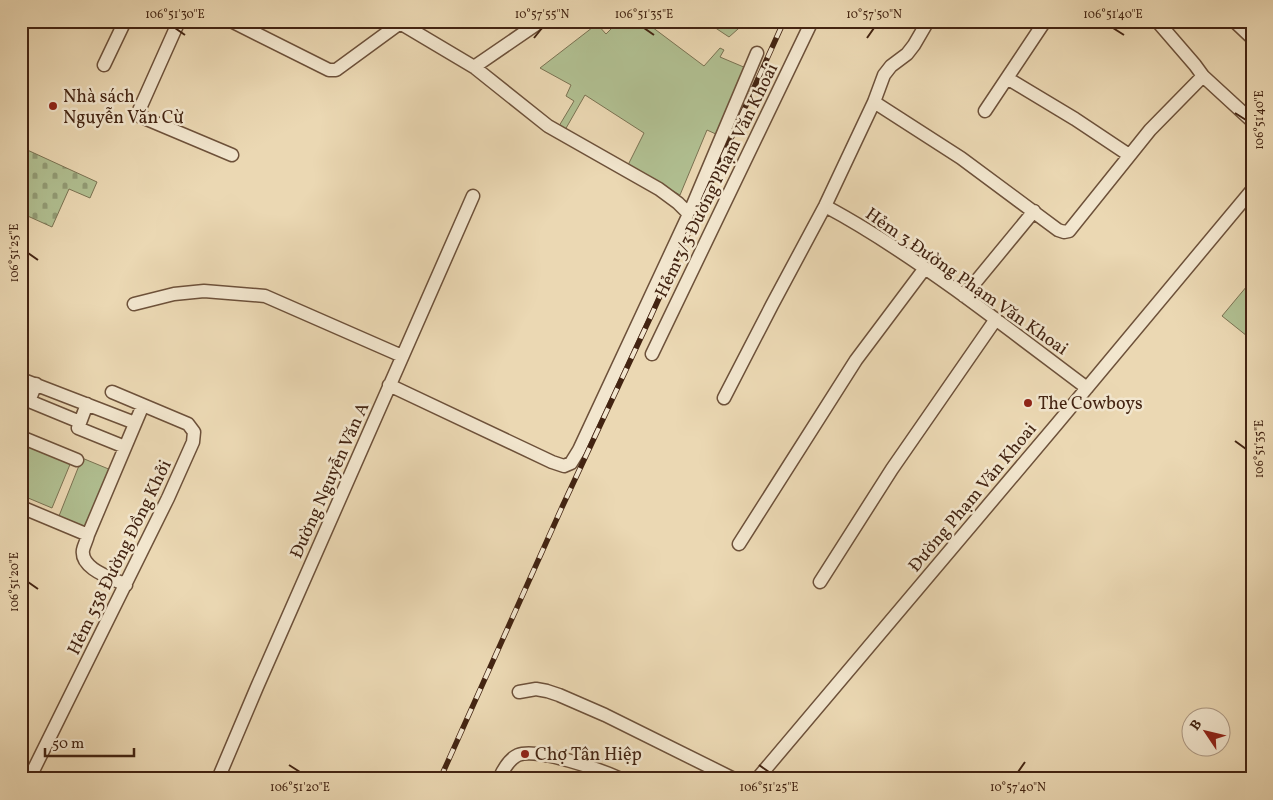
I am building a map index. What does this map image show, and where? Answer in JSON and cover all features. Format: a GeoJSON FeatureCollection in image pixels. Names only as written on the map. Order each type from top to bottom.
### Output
{"type":"FeatureCollection","features":[{"type":"Feature","properties":{"kind":"street"},"geometry":{"type":"LineString","coordinates":[[104,65],[125,21]]}},
{"type":"Feature","properties":{"kind":"street"},"geometry":{"type":"LineString","coordinates":[[179,21],[137,115],[232,155]]}},
{"type":"Feature","properties":{"kind":"street"},"geometry":{"type":"LineString","coordinates":[[231,21],[329,70],[336,70],[401,22],[474,67],[548,126],[659,189],[689,214]]}},
{"type":"Feature","properties":{"kind":"street"},"geometry":{"type":"LineString","coordinates":[[474,67],[541,21]]}},
{"type":"Feature","properties":{"kind":"street","name":"Hẻm 3/3 Đường Phạm Văn Khoai"},"geometry":{"type":"LineString","coordinates":[[652,354],[812,21]]}},
{"type":"Feature","properties":{"kind":"street"},"geometry":{"type":"LineString","coordinates":[[724,398],[825,206],[874,102],[884,75],[891,66],[914,46],[928,21]]}},
{"type":"Feature","properties":{"kind":"street"},"geometry":{"type":"LineString","coordinates":[[985,111],[1045,21]]}},
{"type":"Feature","properties":{"kind":"street"},"geometry":{"type":"LineString","coordinates":[[1157,21],[1203,76],[1252,121]]}},
{"type":"Feature","properties":{"kind":"street"},"geometry":{"type":"LineString","coordinates":[[1234,21],[1252,38]]}},
{"type":"Feature","properties":{"kind":"street"},"geometry":{"type":"LineString","coordinates":[[389,385],[552,462],[564,466],[571,463],[583,442],[689,214],[757,53]]}},
{"type":"Feature","properties":{"kind":"street"},"geometry":{"type":"LineString","coordinates":[[874,102],[961,158],[1058,230],[1064,232],[1069,231],[1150,130],[1203,76]]}},
{"type":"Feature","properties":{"kind":"street"},"geometry":{"type":"LineString","coordinates":[[1006,78],[1075,119],[1129,155]]}},
{"type":"Feature","properties":{"kind":"street","name":"Đường Phạm Văn Khoai"},"geometry":{"type":"LineString","coordinates":[[757,779],[1252,190]]}},
{"type":"Feature","properties":{"kind":"street","name":"Đường Nguyễn Văn A"},"geometry":{"type":"LineString","coordinates":[[218,779],[256,687],[473,196]]}},
{"type":"Feature","properties":{"kind":"street","name":"Hẻm 3 Đường Phạm Văn Khoai"},"geometry":{"type":"LineString","coordinates":[[825,206],[855,222],[925,268],[1087,388]]}},
{"type":"Feature","properties":{"kind":"street"},"geometry":{"type":"LineString","coordinates":[[964,296],[1034,211]]}},
{"type":"Feature","properties":{"kind":"street"},"geometry":{"type":"LineString","coordinates":[[739,544],[856,360],[925,268]]}},
{"type":"Feature","properties":{"kind":"street"},"geometry":{"type":"LineString","coordinates":[[134,304],[174,294],[204,291],[265,296],[402,356]]}},
{"type":"Feature","properties":{"kind":"street"},"geometry":{"type":"LineString","coordinates":[[820,582],[892,469],[996,319]]}},
{"type":"Feature","properties":{"kind":"street"},"geometry":{"type":"LineString","coordinates":[[21,378],[135,423]]}},
{"type":"Feature","properties":{"kind":"street"},"geometry":{"type":"LineString","coordinates":[[36,384],[29,401],[80,422]]}},
{"type":"Feature","properties":{"kind":"street","name":"Hẻm 538 Đường Đồng Khởi"},"geometry":{"type":"LineString","coordinates":[[29,779],[126,585],[168,498],[192,442],[194,432],[188,424],[112,392]]}},
{"type":"Feature","properties":{"kind":"street"},"geometry":{"type":"LineString","coordinates":[[88,404],[78,428],[125,447]]}},
{"type":"Feature","properties":{"kind":"street"},"geometry":{"type":"LineString","coordinates":[[126,585],[88,566],[84,560],[83,550],[143,405]]}},
{"type":"Feature","properties":{"kind":"street"},"geometry":{"type":"LineString","coordinates":[[21,437],[77,460]]}},
{"type":"Feature","properties":{"kind":"street"},"geometry":{"type":"LineString","coordinates":[[21,507],[88,535]]}},
{"type":"Feature","properties":{"kind":"street"},"geometry":{"type":"LineString","coordinates":[[519,692],[536,690],[558,694],[605,715],[734,779]]}},
{"type":"Feature","properties":{"kind":"street"},"geometry":{"type":"LineString","coordinates":[[499,779],[505,767],[515,756],[526,752],[565,759],[615,778]]}},
{"type":"Feature","properties":{"kind":"green space"},"geometry":{"type":"Polygon","coordinates":[[[619,21],[644,21],[704,66],[720,48],[724,50],[720,57],[746,68],[718,135],[707,130],[680,195],[628,165],[644,133],[585,95],[565,130],[559,126],[574,101],[566,96],[571,85],[540,68],[597,24],[606,34],[619,21]]]}},
{"type":"Feature","properties":{"kind":"green space"},"geometry":{"type":"Polygon","coordinates":[[[705,21],[747,21],[729,37],[705,21]]]}},
{"type":"Feature","properties":{"kind":"green space"},"geometry":{"type":"Polygon","coordinates":[[[23,148],[97,182],[90,198],[69,189],[52,227],[21,213],[21,152],[23,148]]]}},
{"type":"Feature","properties":{"kind":"green space"},"geometry":{"type":"Polygon","coordinates":[[[1252,280],[1252,340],[1222,316],[1252,280]]]}},
{"type":"Feature","properties":{"kind":"green space"},"geometry":{"type":"Polygon","coordinates":[[[21,442],[71,462],[52,508],[21,495],[21,442]]]}},
{"type":"Feature","properties":{"kind":"green space"},"geometry":{"type":"Polygon","coordinates":[[[82,458],[111,470],[86,527],[59,516],[82,458]]]}},
{"type":"Feature","properties":{"kind":"railway"},"geometry":{"type":"LineString","coordinates":[[440,779],[784,21]]}},
{"type":"Feature","properties":{"kind":"place","name":"Nhà sách Nguyễn Văn Cừ"},"geometry":{"type":"Point","coordinates":[53,106]}},
{"type":"Feature","properties":{"kind":"place","name":"The Cowboys"},"geometry":{"type":"Point","coordinates":[1028,403]}},
{"type":"Feature","properties":{"kind":"place","name":"Chợ Tân Hiệp"},"geometry":{"type":"Point","coordinates":[525,754]}}]}
